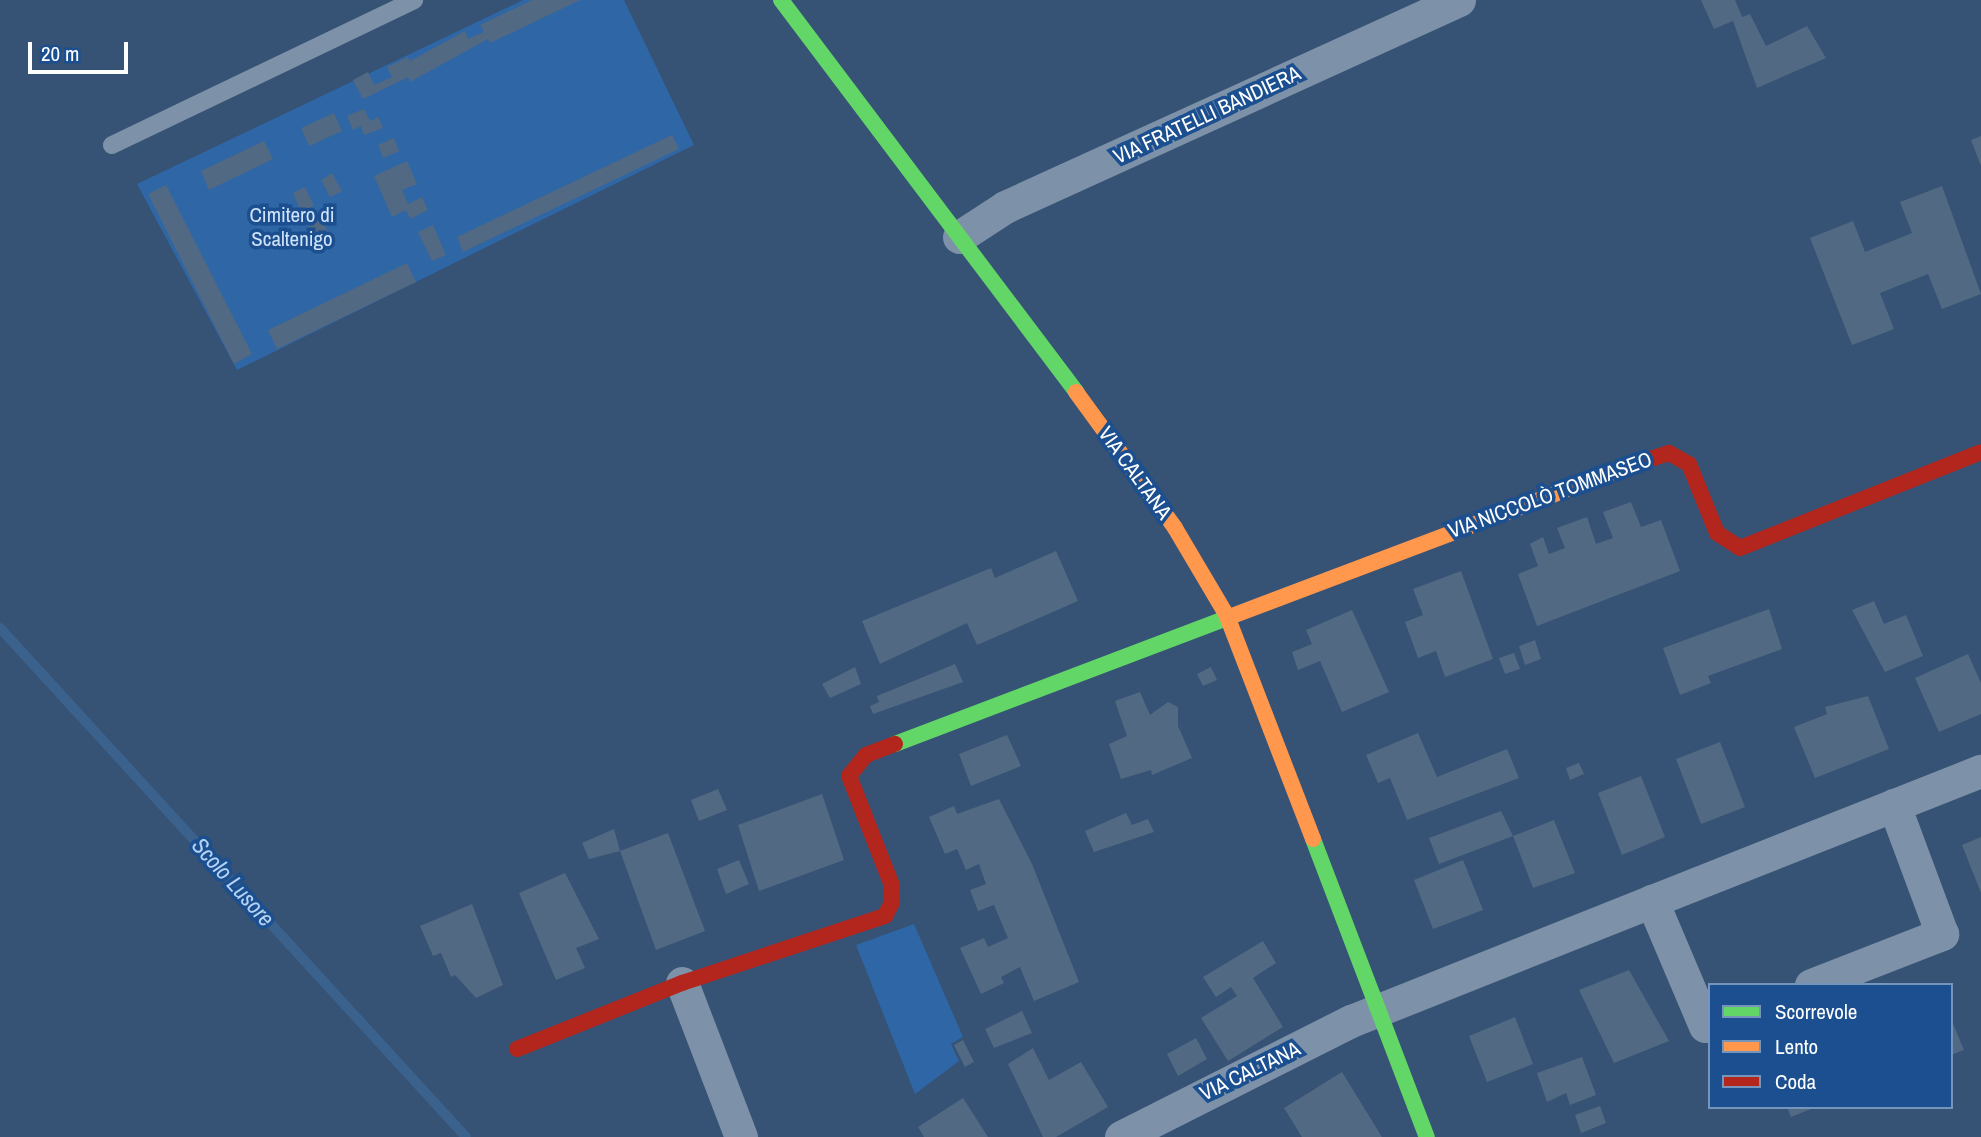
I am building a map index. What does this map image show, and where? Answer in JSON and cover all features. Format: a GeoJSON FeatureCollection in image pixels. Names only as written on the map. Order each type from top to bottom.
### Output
{"type":"FeatureCollection","features":[{"type":"Feature","properties":{"kind":"street","name":"VIA CALTANA"},"geometry":{"type":"LineString","coordinates":[[780,0],[1175,528],[1227,616],[1427,1137]]}},
{"type":"Feature","properties":{"kind":"street","name":"VIA FRATELLI BANDIERA"},"geometry":{"type":"LineString","coordinates":[[959,237],[1005,207],[1459,0]]}},
{"type":"Feature","properties":{"kind":"street","name":"VIA NICCOLÒ TOMMASEO"},"geometry":{"type":"LineString","coordinates":[[1227,616],[1670,453],[1689,464],[1717,533],[1740,548],[1981,452]]}},
{"type":"Feature","properties":{"kind":"street"},"geometry":{"type":"LineString","coordinates":[[517,1049],[682,983],[885,916],[892,902],[891,883],[849,776],[856,761],[1227,616]]}},
{"type":"Feature","properties":{"kind":"street"},"geometry":{"type":"LineString","coordinates":[[1380,1009],[1981,771]]}},
{"type":"Feature","properties":{"kind":"street"},"geometry":{"type":"LineString","coordinates":[[1816,983],[1942,934],[1894,805]]}},
{"type":"Feature","properties":{"kind":"street"},"geometry":{"type":"LineString","coordinates":[[1653,901],[1704,1026],[1708,1025]]}},
{"type":"Feature","properties":{"kind":"street"},"geometry":{"type":"LineString","coordinates":[[682,983],[741,1137]]}},
{"type":"Feature","properties":{"kind":"street","name":"VIA CALTANA"},"geometry":{"type":"LineString","coordinates":[[1121,1137],[1380,1009]]}},
{"type":"Feature","properties":{"kind":"lane"},"geometry":{"type":"LineString","coordinates":[[112,145],[414,0]]}},
{"type":"Feature","properties":{"kind":"green space","name":"Cimitero di Scaltenigo"},"geometry":{"type":"Polygon","coordinates":[[[523,0],[624,0],[694,145],[237,370],[137,184],[523,0]]]}},
{"type":"Feature","properties":{"kind":"green space"},"geometry":{"type":"Polygon","coordinates":[[[914,924],[963,1037],[951,1044],[959,1061],[915,1094],[856,945],[914,924]]]}},
{"type":"Feature","properties":{"kind":"building"},"geometry":{"type":"Polygon","coordinates":[[[532,0],[580,0],[490,43],[488,39],[410,82],[408,77],[363,99],[353,80],[368,72],[374,85],[392,77],[387,67],[408,57],[410,61],[465,31],[468,39],[484,32],[480,25],[532,0]]]}},
{"type":"Feature","properties":{"kind":"building"},"geometry":{"type":"Polygon","coordinates":[[[1701,0],[1735,0],[1742,17],[1750,14],[1766,46],[1807,26],[1826,58],[1757,88],[1733,21],[1714,29],[1701,0]]]}},
{"type":"Feature","properties":{"kind":"building"},"geometry":{"type":"Polygon","coordinates":[[[364,109],[370,121],[378,117],[383,128],[364,135],[361,126],[353,130],[347,116],[364,109]]]}},
{"type":"Feature","properties":{"kind":"building"},"geometry":{"type":"Polygon","coordinates":[[[334,113],[342,131],[309,146],[301,128],[334,113]]]}},
{"type":"Feature","properties":{"kind":"building"},"geometry":{"type":"Polygon","coordinates":[[[672,135],[679,149],[463,252],[457,237],[672,135]]]}},
{"type":"Feature","properties":{"kind":"building"},"geometry":{"type":"Polygon","coordinates":[[[1981,136],[1981,166],[1971,140],[1981,136]]]}},
{"type":"Feature","properties":{"kind":"building"},"geometry":{"type":"Polygon","coordinates":[[[394,138],[399,151],[383,158],[378,145],[394,138]]]}},
{"type":"Feature","properties":{"kind":"building"},"geometry":{"type":"Polygon","coordinates":[[[264,141],[273,159],[209,190],[201,171],[264,141]]]}},
{"type":"Feature","properties":{"kind":"building"},"geometry":{"type":"Polygon","coordinates":[[[407,161],[417,184],[402,190],[408,204],[422,197],[428,210],[410,219],[406,210],[392,217],[374,176],[407,161]]]}},
{"type":"Feature","properties":{"kind":"building"},"geometry":{"type":"Polygon","coordinates":[[[332,173],[342,191],[330,197],[321,180],[332,173]]]}},
{"type":"Feature","properties":{"kind":"building"},"geometry":{"type":"Polygon","coordinates":[[[166,185],[252,354],[234,364],[148,194],[166,185]]]}},
{"type":"Feature","properties":{"kind":"building"},"geometry":{"type":"Polygon","coordinates":[[[1942,186],[1981,294],[1942,309],[1928,274],[1880,293],[1894,329],[1852,345],[1810,238],[1853,221],[1865,252],[1912,233],[1900,202],[1942,186]]]}},
{"type":"Feature","properties":{"kind":"building"},"geometry":{"type":"Polygon","coordinates":[[[305,187],[314,206],[301,212],[293,193],[305,187]]]}},
{"type":"Feature","properties":{"kind":"building"},"geometry":{"type":"Polygon","coordinates":[[[321,219],[331,238],[318,245],[308,227],[321,219]]]}},
{"type":"Feature","properties":{"kind":"building"},"geometry":{"type":"Polygon","coordinates":[[[433,225],[446,255],[432,261],[418,232],[433,225]]]}},
{"type":"Feature","properties":{"kind":"building"},"geometry":{"type":"Polygon","coordinates":[[[407,263],[416,282],[277,349],[268,330],[407,263]]]}},
{"type":"Feature","properties":{"kind":"building"},"geometry":{"type":"Polygon","coordinates":[[[1631,502],[1641,527],[1661,520],[1680,571],[1537,626],[1518,574],[1538,566],[1530,544],[1543,537],[1549,554],[1565,548],[1557,528],[1587,517],[1596,544],[1613,538],[1603,512],[1631,502]]]}},
{"type":"Feature","properties":{"kind":"building"},"geometry":{"type":"Polygon","coordinates":[[[1056,551],[1078,601],[977,645],[967,623],[880,664],[862,621],[991,568],[995,578],[1056,551]]]}},
{"type":"Feature","properties":{"kind":"building"},"geometry":{"type":"Polygon","coordinates":[[[1461,571],[1493,659],[1445,677],[1436,651],[1418,658],[1405,622],[1423,615],[1413,589],[1461,571]]]}},
{"type":"Feature","properties":{"kind":"building"},"geometry":{"type":"Polygon","coordinates":[[[1874,601],[1884,624],[1906,615],[1923,656],[1885,672],[1852,610],[1874,601]]]}},
{"type":"Feature","properties":{"kind":"building"},"geometry":{"type":"Polygon","coordinates":[[[1769,609],[1782,649],[1708,676],[1711,683],[1680,695],[1663,648],[1769,609]]]}},
{"type":"Feature","properties":{"kind":"building"},"geometry":{"type":"Polygon","coordinates":[[[1352,610],[1389,692],[1342,712],[1320,661],[1298,670],[1292,652],[1312,644],[1306,630],[1352,610]]]}},
{"type":"Feature","properties":{"kind":"building"},"geometry":{"type":"Polygon","coordinates":[[[1535,640],[1541,659],[1525,665],[1519,646],[1535,640]]]}},
{"type":"Feature","properties":{"kind":"building"},"geometry":{"type":"Polygon","coordinates":[[[1514,653],[1520,669],[1505,674],[1499,658],[1514,653]]]}},
{"type":"Feature","properties":{"kind":"building"},"geometry":{"type":"Polygon","coordinates":[[[1968,654],[1981,683],[1981,714],[1939,732],[1915,678],[1968,654]]]}},
{"type":"Feature","properties":{"kind":"building"},"geometry":{"type":"Polygon","coordinates":[[[955,664],[963,682],[873,714],[870,706],[879,702],[877,696],[955,664]]]}},
{"type":"Feature","properties":{"kind":"building"},"geometry":{"type":"Polygon","coordinates":[[[855,667],[861,684],[830,698],[822,684],[855,667]]]}},
{"type":"Feature","properties":{"kind":"building"},"geometry":{"type":"Polygon","coordinates":[[[1211,667],[1217,680],[1203,686],[1197,674],[1211,667]]]}},
{"type":"Feature","properties":{"kind":"building"},"geometry":{"type":"Polygon","coordinates":[[[1140,692],[1150,715],[1168,702],[1178,707],[1178,726],[1192,758],[1152,775],[1151,770],[1121,779],[1109,744],[1127,736],[1115,701],[1140,692]]]}},
{"type":"Feature","properties":{"kind":"building"},"geometry":{"type":"Polygon","coordinates":[[[1868,696],[1889,749],[1815,778],[1794,727],[1827,714],[1825,707],[1868,696]]]}},
{"type":"Feature","properties":{"kind":"building"},"geometry":{"type":"Polygon","coordinates":[[[1418,733],[1437,777],[1507,749],[1519,778],[1407,820],[1390,778],[1378,783],[1366,755],[1418,733]]]}},
{"type":"Feature","properties":{"kind":"building"},"geometry":{"type":"Polygon","coordinates":[[[1007,735],[1021,766],[971,786],[959,754],[1007,735]]]}},
{"type":"Feature","properties":{"kind":"building"},"geometry":{"type":"Polygon","coordinates":[[[1720,742],[1745,807],[1701,824],[1676,759],[1720,742]]]}},
{"type":"Feature","properties":{"kind":"building"},"geometry":{"type":"Polygon","coordinates":[[[1579,763],[1584,774],[1570,780],[1566,768],[1579,763]]]}},
{"type":"Feature","properties":{"kind":"building"},"geometry":{"type":"Polygon","coordinates":[[[1641,776],[1665,837],[1622,855],[1598,793],[1641,776]]]}},
{"type":"Feature","properties":{"kind":"building"},"geometry":{"type":"Polygon","coordinates":[[[718,789],[727,810],[699,821],[691,800],[718,789]]]}},
{"type":"Feature","properties":{"kind":"building"},"geometry":{"type":"Polygon","coordinates":[[[822,794],[844,860],[759,891],[738,825],[822,794]]]}},
{"type":"Feature","properties":{"kind":"building"},"geometry":{"type":"Polygon","coordinates":[[[999,799],[1032,864],[1079,982],[1034,1001],[1020,967],[1001,977],[1004,983],[981,994],[960,948],[984,938],[988,947],[1008,938],[994,905],[978,911],[970,890],[986,884],[979,864],[966,870],[957,849],[945,854],[929,817],[954,806],[957,814],[999,799]]]}},
{"type":"Feature","properties":{"kind":"building"},"geometry":{"type":"Polygon","coordinates":[[[1501,811],[1513,836],[1439,864],[1429,838],[1501,811]]]}},
{"type":"Feature","properties":{"kind":"building"},"geometry":{"type":"Polygon","coordinates":[[[1126,813],[1132,825],[1148,819],[1154,832],[1094,852],[1085,831],[1126,813]]]}},
{"type":"Feature","properties":{"kind":"building"},"geometry":{"type":"Polygon","coordinates":[[[1554,820],[1575,873],[1533,888],[1513,836],[1554,820]]]}},
{"type":"Feature","properties":{"kind":"building"},"geometry":{"type":"Polygon","coordinates":[[[614,829],[620,851],[589,859],[582,843],[614,829]]]}},
{"type":"Feature","properties":{"kind":"building"},"geometry":{"type":"Polygon","coordinates":[[[668,833],[705,931],[656,950],[620,851],[668,833]]]}},
{"type":"Feature","properties":{"kind":"building"},"geometry":{"type":"Polygon","coordinates":[[[1981,837],[1981,893],[1962,845],[1981,837]]]}},
{"type":"Feature","properties":{"kind":"building"},"geometry":{"type":"Polygon","coordinates":[[[739,860],[749,884],[726,894],[717,869],[739,860]]]}},
{"type":"Feature","properties":{"kind":"building"},"geometry":{"type":"Polygon","coordinates":[[[1463,860],[1483,910],[1433,929],[1414,880],[1463,860]]]}},
{"type":"Feature","properties":{"kind":"building"},"geometry":{"type":"Polygon","coordinates":[[[565,873],[599,939],[576,948],[585,968],[556,980],[519,893],[565,873]]]}},
{"type":"Feature","properties":{"kind":"building"},"geometry":{"type":"Polygon","coordinates":[[[472,904],[503,985],[476,998],[455,975],[451,977],[441,953],[433,956],[420,926],[472,904]]]}},
{"type":"Feature","properties":{"kind":"building"},"geometry":{"type":"Polygon","coordinates":[[[1263,941],[1276,963],[1253,978],[1283,1027],[1228,1061],[1201,1018],[1237,996],[1231,987],[1216,997],[1203,977],[1263,941]]]}},
{"type":"Feature","properties":{"kind":"building"},"geometry":{"type":"Polygon","coordinates":[[[1629,970],[1669,1041],[1614,1063],[1579,990],[1629,970]]]}},
{"type":"Feature","properties":{"kind":"building"},"geometry":{"type":"Polygon","coordinates":[[[1022,1011],[1032,1033],[994,1048],[985,1029],[1022,1011]]]}},
{"type":"Feature","properties":{"kind":"building"},"geometry":{"type":"Polygon","coordinates":[[[1515,1017],[1533,1064],[1487,1082],[1469,1036],[1515,1017]]]}},
{"type":"Feature","properties":{"kind":"building"},"geometry":{"type":"Polygon","coordinates":[[[1953,1024],[1964,1050],[1953,1054],[1953,1024]]]}},
{"type":"Feature","properties":{"kind":"building"},"geometry":{"type":"Polygon","coordinates":[[[1196,1038],[1207,1059],[1178,1076],[1167,1054],[1196,1038]]]}},
{"type":"Feature","properties":{"kind":"building"},"geometry":{"type":"Polygon","coordinates":[[[963,1040],[974,1062],[965,1067],[954,1045],[963,1040]]]}},
{"type":"Feature","properties":{"kind":"building"},"geometry":{"type":"Polygon","coordinates":[[[1033,1048],[1049,1080],[1081,1062],[1108,1107],[1056,1137],[1043,1137],[1008,1064],[1033,1048]]]}},
{"type":"Feature","properties":{"kind":"building"},"geometry":{"type":"Polygon","coordinates":[[[1582,1057],[1596,1095],[1570,1105],[1566,1093],[1547,1102],[1537,1073],[1582,1057]]]}},
{"type":"Feature","properties":{"kind":"building"},"geometry":{"type":"Polygon","coordinates":[[[1342,1072],[1382,1137],[1302,1137],[1284,1108],[1342,1072]]]}},
{"type":"Feature","properties":{"kind":"building"},"geometry":{"type":"Polygon","coordinates":[[[963,1098],[988,1137],[924,1137],[918,1127],[963,1098]]]}},
{"type":"Feature","properties":{"kind":"building"},"geometry":{"type":"Polygon","coordinates":[[[1600,1106],[1606,1123],[1581,1133],[1575,1115],[1600,1106]]]}},
{"type":"Feature","properties":{"kind":"building"},"geometry":{"type":"Polygon","coordinates":[[[1788,1109],[1811,1109],[1791,1117],[1788,1109]]]}},
{"type":"Feature","properties":{"kind":"waterway","name":"Scolo Lusore"},"geometry":{"type":"LineString","coordinates":[[0,628],[466,1137]]}},
{"type":"Feature","properties":{"kind":"traffic: fast"},"geometry":{"type":"LineString","coordinates":[[781,0],[1076,392]]}},
{"type":"Feature","properties":{"kind":"traffic: fast"},"geometry":{"type":"LineString","coordinates":[[895,744],[1232,616]]}},
{"type":"Feature","properties":{"kind":"traffic: fast"},"geometry":{"type":"LineString","coordinates":[[1313,839],[1427,1137]]}},
{"type":"Feature","properties":{"kind":"traffic: slow"},"geometry":{"type":"LineString","coordinates":[[1076,392],[1175,528],[1227,616],[1313,839]]}},
{"type":"Feature","properties":{"kind":"traffic: slow"},"geometry":{"type":"LineString","coordinates":[[1232,616],[1635,464]]}},
{"type":"Feature","properties":{"kind":"traffic: jam"},"geometry":{"type":"LineString","coordinates":[[1635,464],[1669,453],[1689,464],[1717,533],[1740,548],[1981,452]]}},
{"type":"Feature","properties":{"kind":"traffic: jam"},"geometry":{"type":"LineString","coordinates":[[517,1049],[682,983],[885,916],[892,902],[891,883],[849,776],[866,755],[895,744]]}}]}
